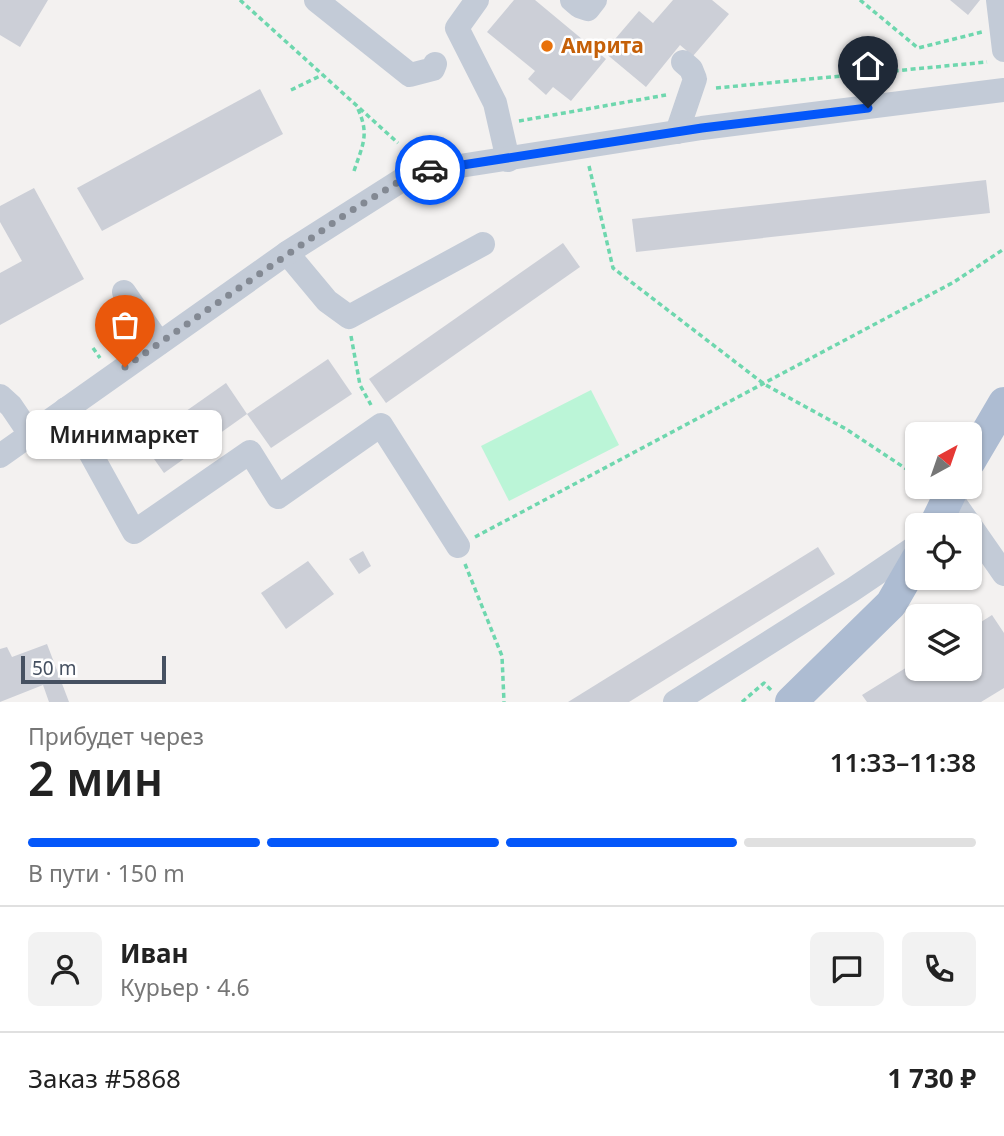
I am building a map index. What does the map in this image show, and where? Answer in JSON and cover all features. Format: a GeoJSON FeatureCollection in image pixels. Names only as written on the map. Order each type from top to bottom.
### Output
{"type":"FeatureCollection","features":[{"type":"Feature","properties":{"kind":"main road"},"geometry":{"type":"LineString","coordinates":[[982,441],[1004,403]]}},
{"type":"Feature","properties":{"kind":"main road"},"geometry":{"type":"LineString","coordinates":[[795,697],[891,604],[905,580]]}},
{"type":"Feature","properties":{"kind":"street"},"geometry":{"type":"LineString","coordinates":[[316,0],[410,75],[433,69],[435,64]]}},
{"type":"Feature","properties":{"kind":"street"},"geometry":{"type":"LineString","coordinates":[[477,0],[457,28],[495,103],[508,160]]}},
{"type":"Feature","properties":{"kind":"street"},"geometry":{"type":"LineString","coordinates":[[572,0],[588,9],[595,0]]}},
{"type":"Feature","properties":{"kind":"street"},"geometry":{"type":"LineString","coordinates":[[998,0],[999,46]]}},
{"type":"Feature","properties":{"kind":"street"},"geometry":{"type":"LineString","coordinates":[[677,132],[695,74],[682,62]]}},
{"type":"Feature","properties":{"kind":"street"},"geometry":{"type":"LineString","coordinates":[[0,456],[287,253],[405,178],[428,171],[677,132],[1004,90]]}},
{"type":"Feature","properties":{"kind":"street"},"geometry":{"type":"LineString","coordinates":[[287,253],[327,301],[349,317],[483,244]]}},
{"type":"Feature","properties":{"kind":"street"},"geometry":{"type":"LineString","coordinates":[[124,292],[159,343]]}},
{"type":"Feature","properties":{"kind":"street"},"geometry":{"type":"LineString","coordinates":[[0,396],[11,406],[30,434]]}},
{"type":"Feature","properties":{"kind":"street"},"geometry":{"type":"LineString","coordinates":[[66,409],[134,531],[250,452],[278,496],[381,425],[458,546]]}},
{"type":"Feature","properties":{"kind":"street"},"geometry":{"type":"LineString","coordinates":[[956,499],[1004,574]]}},
{"type":"Feature","properties":{"kind":"street"},"geometry":{"type":"LineString","coordinates":[[675,702],[905,554]]}},
{"type":"Feature","properties":{"kind":"path"},"geometry":{"type":"LineString","coordinates":[[240,0],[398,143]]}},
{"type":"Feature","properties":{"kind":"path"},"geometry":{"type":"LineString","coordinates":[[860,0],[918,48],[999,46]]}},
{"type":"Feature","properties":{"kind":"path"},"geometry":{"type":"LineString","coordinates":[[500,125],[692,90],[999,46]]}},
{"type":"Feature","properties":{"kind":"path"},"geometry":{"type":"LineString","coordinates":[[291,90],[322,75]]}},
{"type":"Feature","properties":{"kind":"path"},"geometry":{"type":"LineString","coordinates":[[354,171],[364,142],[365,123],[356,105]]}},
{"type":"Feature","properties":{"kind":"path"},"geometry":{"type":"LineString","coordinates":[[584,147],[613,268],[764,384],[846,429],[905,468]]}},
{"type":"Feature","properties":{"kind":"path"},"geometry":{"type":"LineString","coordinates":[[504,702],[502,656],[458,546],[954,282],[1004,249]]}},
{"type":"Feature","properties":{"kind":"path"},"geometry":{"type":"LineString","coordinates":[[349,317],[360,385],[381,425]]}},
{"type":"Feature","properties":{"kind":"path"},"geometry":{"type":"LineString","coordinates":[[742,702],[764,683],[795,697]]}},
{"type":"Feature","properties":{"kind":"green space"},"geometry":{"type":"Polygon","coordinates":[[[591,390],[619,445],[509,501],[481,446],[591,390]]]}},
{"type":"Feature","properties":{"kind":"building"},"geometry":{"type":"Polygon","coordinates":[[[0,0],[48,0],[20,47],[0,35],[0,0]]]}},
{"type":"Feature","properties":{"kind":"building","name":"Амрита"},"geometry":{"type":"Polygon","coordinates":[[[514,0],[535,0],[606,59],[571,101],[553,87],[546,95],[528,79],[535,71],[487,32],[514,0]]]}},
{"type":"Feature","properties":{"kind":"building"},"geometry":{"type":"Polygon","coordinates":[[[673,0],[712,0],[729,14],[693,56],[680,45],[646,87],[604,52],[639,11],[653,23],[673,0]]]}},
{"type":"Feature","properties":{"kind":"building"},"geometry":{"type":"Polygon","coordinates":[[[950,0],[980,0],[968,15],[950,0]]]}},
{"type":"Feature","properties":{"kind":"building"},"geometry":{"type":"Polygon","coordinates":[[[260,89],[283,134],[102,231],[77,188],[260,89]]]}},
{"type":"Feature","properties":{"kind":"building"},"geometry":{"type":"Polygon","coordinates":[[[986,180],[990,213],[636,252],[632,219],[986,180]]]}},
{"type":"Feature","properties":{"kind":"building"},"geometry":{"type":"Polygon","coordinates":[[[34,188],[84,279],[0,325],[0,273],[22,261],[0,222],[0,206],[34,188]]]}},
{"type":"Feature","properties":{"kind":"building"},"geometry":{"type":"Polygon","coordinates":[[[563,243],[580,267],[386,403],[369,379],[563,243]]]}},
{"type":"Feature","properties":{"kind":"building"},"geometry":{"type":"Polygon","coordinates":[[[328,359],[352,394],[271,448],[247,414],[328,359]]]}},
{"type":"Feature","properties":{"kind":"building"},"geometry":{"type":"Polygon","coordinates":[[[226,383],[247,414],[164,473],[142,442],[226,383]]]}},
{"type":"Feature","properties":{"kind":"building"},"geometry":{"type":"Polygon","coordinates":[[[818,547],[835,574],[629,702],[568,702],[818,547]]]}},
{"type":"Feature","properties":{"kind":"building"},"geometry":{"type":"Polygon","coordinates":[[[363,551],[371,566],[359,574],[349,559],[363,551]]]}},
{"type":"Feature","properties":{"kind":"building"},"geometry":{"type":"Polygon","coordinates":[[[308,561],[334,594],[286,629],[261,593],[308,561]]]}},
{"type":"Feature","properties":{"kind":"building"},"geometry":{"type":"Polygon","coordinates":[[[992,615],[1004,633],[1004,688],[981,702],[867,702],[862,695],[905,668],[905,681],[982,681],[982,621],[992,615]]]}},
{"type":"Feature","properties":{"kind":"building"},"geometry":{"type":"Polygon","coordinates":[[[47,644],[69,702],[49,702],[43,685],[0,702],[0,649],[7,647],[12,657],[47,644]]]}},
{"type":"Feature","properties":{"kind":"way so far"},"geometry":{"type":"LineString","coordinates":[[125,367],[346,214],[405,178],[430,170]]}},
{"type":"Feature","properties":{"kind":"place","name":"Амрита"},"geometry":{"type":"Point","coordinates":[547,46]}},
{"type":"Feature","properties":{"kind":"place","name":"Минимаркет"},"geometry":{"type":"Point","coordinates":[125,367]}},
{"type":"Feature","properties":{"kind":"route"},"geometry":{"type":"LineString","coordinates":[[430,170],[702,128],[868,108]]}}]}
